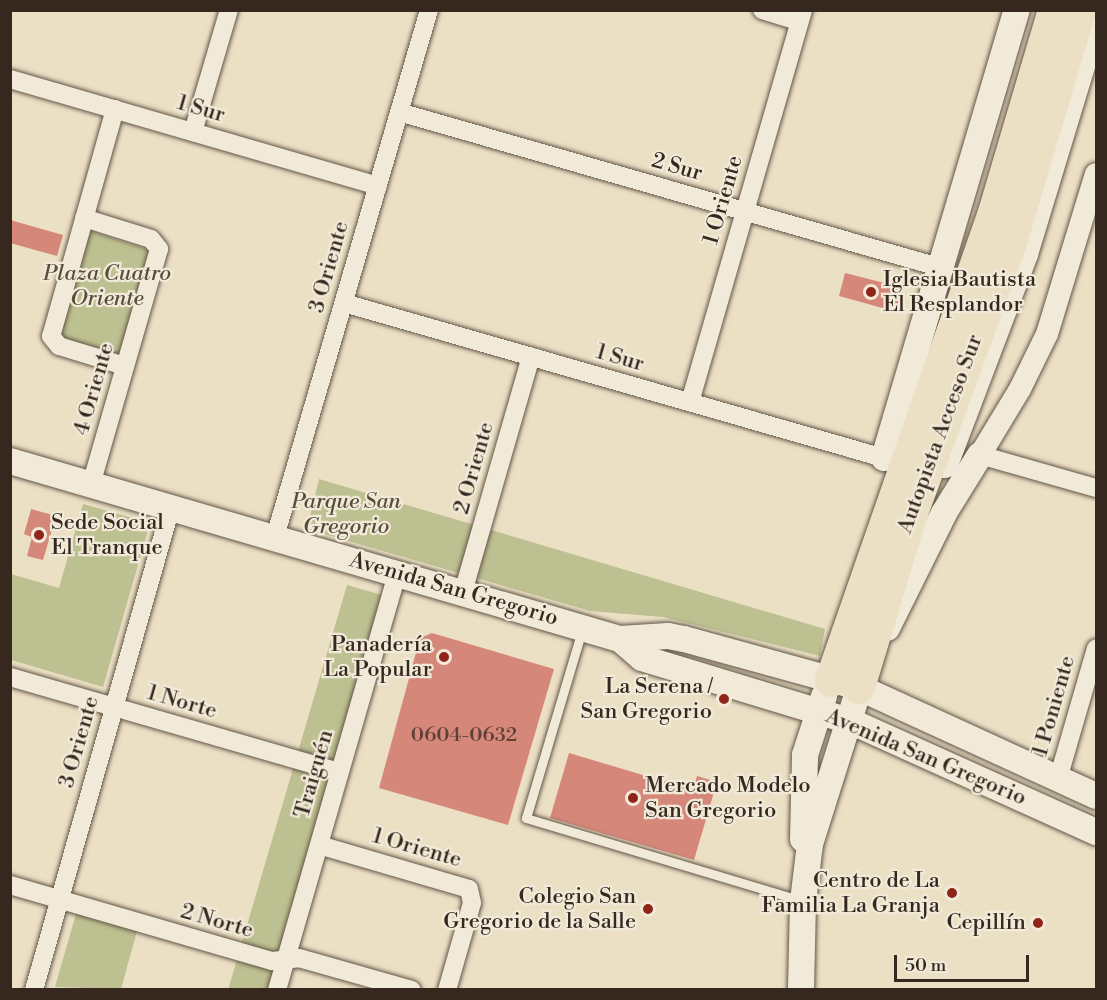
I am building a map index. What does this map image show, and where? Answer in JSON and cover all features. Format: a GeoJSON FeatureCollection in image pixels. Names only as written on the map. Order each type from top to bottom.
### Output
{"type":"FeatureCollection","features":[{"type":"Feature","properties":{"kind":"highway","name":"Autopista Acceso Sur"},"geometry":{"type":"LineString","coordinates":[[845,684],[854,610],[994,212],[1054,10]]}},
{"type":"Feature","properties":{"kind":"highway","name":"Autopista Acceso Sur"},"geometry":{"type":"LineString","coordinates":[[845,684],[908,521],[1016,225],[1080,10]]}},
{"type":"Feature","properties":{"kind":"highway"},"geometry":{"type":"LineString","coordinates":[[854,610],[884,458]]}},
{"type":"Feature","properties":{"kind":"main road"},"geometry":{"type":"LineString","coordinates":[[976,153],[989,65],[1002,10]]}},
{"type":"Feature","properties":{"kind":"main road"},"geometry":{"type":"LineString","coordinates":[[884,458],[1017,10]]}},
{"type":"Feature","properties":{"kind":"main road"},"geometry":{"type":"LineString","coordinates":[[801,990],[802,901],[806,867],[816,823],[850,721],[845,684],[1022,264],[1096,20]]}},
{"type":"Feature","properties":{"kind":"main road"},"geometry":{"type":"LineString","coordinates":[[806,867],[804,770],[817,711],[845,684],[980,455]]}},
{"type":"Feature","properties":{"kind":"main road","name":"Avenida San Gregorio"},"geometry":{"type":"LineString","coordinates":[[11,465],[91,484],[398,572],[620,639],[668,636],[845,684],[1096,796]]}},
{"type":"Feature","properties":{"kind":"main road","name":"Avenida San Gregorio"},"geometry":{"type":"LineString","coordinates":[[620,639],[642,658],[850,721],[1096,832]]}},
{"type":"Feature","properties":{"kind":"street"},"geometry":{"type":"LineString","coordinates":[[193,132],[229,10]]}},
{"type":"Feature","properties":{"kind":"street","name":"3 Oriente"},"geometry":{"type":"LineString","coordinates":[[275,537],[429,10]]}},
{"type":"Feature","properties":{"kind":"street"},"geometry":{"type":"LineString","coordinates":[[762,10],[801,16]]}},
{"type":"Feature","properties":{"kind":"street","name":"1 Oriente"},"geometry":{"type":"LineString","coordinates":[[690,402],[801,16]]}},
{"type":"Feature","properties":{"kind":"street","name":"1 Sur"},"geometry":{"type":"LineString","coordinates":[[10,79],[378,186]]}},
{"type":"Feature","properties":{"kind":"street"},"geometry":{"type":"LineString","coordinates":[[116,110],[84,218],[52,340],[125,366]]}},
{"type":"Feature","properties":{"kind":"street","name":"2 Sur"},"geometry":{"type":"LineString","coordinates":[[399,112],[942,268]]}},
{"type":"Feature","properties":{"kind":"street"},"geometry":{"type":"LineString","coordinates":[[1096,174],[1089,228],[1047,334],[1020,389],[980,455],[1096,488]]}},
{"type":"Feature","properties":{"kind":"street","name":"4 Oriente"},"geometry":{"type":"LineString","coordinates":[[84,218],[151,238],[159,249],[91,484]]}},
{"type":"Feature","properties":{"kind":"street","name":"1 Sur"},"geometry":{"type":"LineString","coordinates":[[344,303],[884,458]]}},
{"type":"Feature","properties":{"kind":"street","name":"2 Oriente"},"geometry":{"type":"LineString","coordinates":[[463,592],[531,357]]}},
{"type":"Feature","properties":{"kind":"street","name":"3 Oriente"},"geometry":{"type":"LineString","coordinates":[[34,990],[171,507]]}},
{"type":"Feature","properties":{"kind":"street","name":"Traiguén"},"geometry":{"type":"LineString","coordinates":[[277,990],[398,572]]}},
{"type":"Feature","properties":{"kind":"street","name":"1 Poniente"},"geometry":{"type":"LineString","coordinates":[[1058,779],[1096,648]]}},
{"type":"Feature","properties":{"kind":"street","name":"1 Norte"},"geometry":{"type":"LineString","coordinates":[[10,677],[340,772]]}},
{"type":"Feature","properties":{"kind":"street","name":"1 Oriente"},"geometry":{"type":"LineString","coordinates":[[319,844],[469,890],[472,903],[447,990]]}},
{"type":"Feature","properties":{"kind":"street","name":"2 Norte"},"geometry":{"type":"LineString","coordinates":[[10,885],[272,962],[299,958],[412,990]]}},
{"type":"Feature","properties":{"kind":"lane"},"geometry":{"type":"LineString","coordinates":[[583,628],[526,818],[802,901]]}},
{"type":"Feature","properties":{"kind":"green space","name":"Plaza Cuatro Oriente"},"geometry":{"type":"Polygon","coordinates":[[[88,230],[153,251],[118,359],[62,342],[58,333],[88,230]]]}},
{"type":"Feature","properties":{"kind":"green space","name":"Parque San Gregorio"},"geometry":{"type":"Polygon","coordinates":[[[319,479],[825,629],[820,656],[663,617],[590,611],[307,529],[319,479]]]}},
{"type":"Feature","properties":{"kind":"green space"},"geometry":{"type":"Polygon","coordinates":[[[83,504],[150,523],[103,687],[11,660],[11,574],[59,588],[83,504]]]}},
{"type":"Feature","properties":{"kind":"green space"},"geometry":{"type":"Polygon","coordinates":[[[347,585],[385,596],[268,989],[228,990],[347,585]]]}},
{"type":"Feature","properties":{"kind":"green space"},"geometry":{"type":"Polygon","coordinates":[[[76,914],[137,931],[121,989],[55,987],[76,914]]]}},
{"type":"Feature","properties":{"kind":"building"},"geometry":{"type":"Polygon","coordinates":[[[10,220],[63,235],[57,256],[10,243],[10,220]]]}},
{"type":"Feature","properties":{"kind":"building","name":"Iglesia Bautista El Resplandor"},"geometry":{"type":"Polygon","coordinates":[[[845,273],[904,288],[897,312],[839,296],[845,273]]]}},
{"type":"Feature","properties":{"kind":"building","name":"Sede Social El Tranque"},"geometry":{"type":"Polygon","coordinates":[[[31,509],[56,516],[43,560],[27,556],[32,537],[24,534],[31,509]]]}},
{"type":"Feature","properties":{"kind":"building"},"geometry":{"type":"Polygon","coordinates":[[[432,633],[554,669],[508,825],[379,788],[420,638],[432,633]]]}},
{"type":"Feature","properties":{"kind":"building"},"geometry":{"type":"Polygon","coordinates":[[[569,753],[693,790],[697,776],[717,782],[694,860],[550,818],[569,753]]]}},
{"type":"Feature","properties":{"kind":"place","name":"Iglesia Bautista El Resplandor"},"geometry":{"type":"Point","coordinates":[871,292]}},
{"type":"Feature","properties":{"kind":"place","name":"Sede Social El Tranque"},"geometry":{"type":"Point","coordinates":[39,535]}},
{"type":"Feature","properties":{"kind":"place","name":"Panadería La Popular"},"geometry":{"type":"Point","coordinates":[444,657]}},
{"type":"Feature","properties":{"kind":"place","name":"La Serena / San Gregorio"},"geometry":{"type":"Point","coordinates":[724,699]}},
{"type":"Feature","properties":{"kind":"place","name":"Mercado Modelo San Gregorio"},"geometry":{"type":"Point","coordinates":[633,798]}},
{"type":"Feature","properties":{"kind":"place","name":"Centro de La Familia La Granja"},"geometry":{"type":"Point","coordinates":[952,893]}},
{"type":"Feature","properties":{"kind":"place","name":"Colegio San Gregorio de la Salle"},"geometry":{"type":"Point","coordinates":[648,909]}},
{"type":"Feature","properties":{"kind":"place","name":"Cepillín"},"geometry":{"type":"Point","coordinates":[1038,923]}}]}
